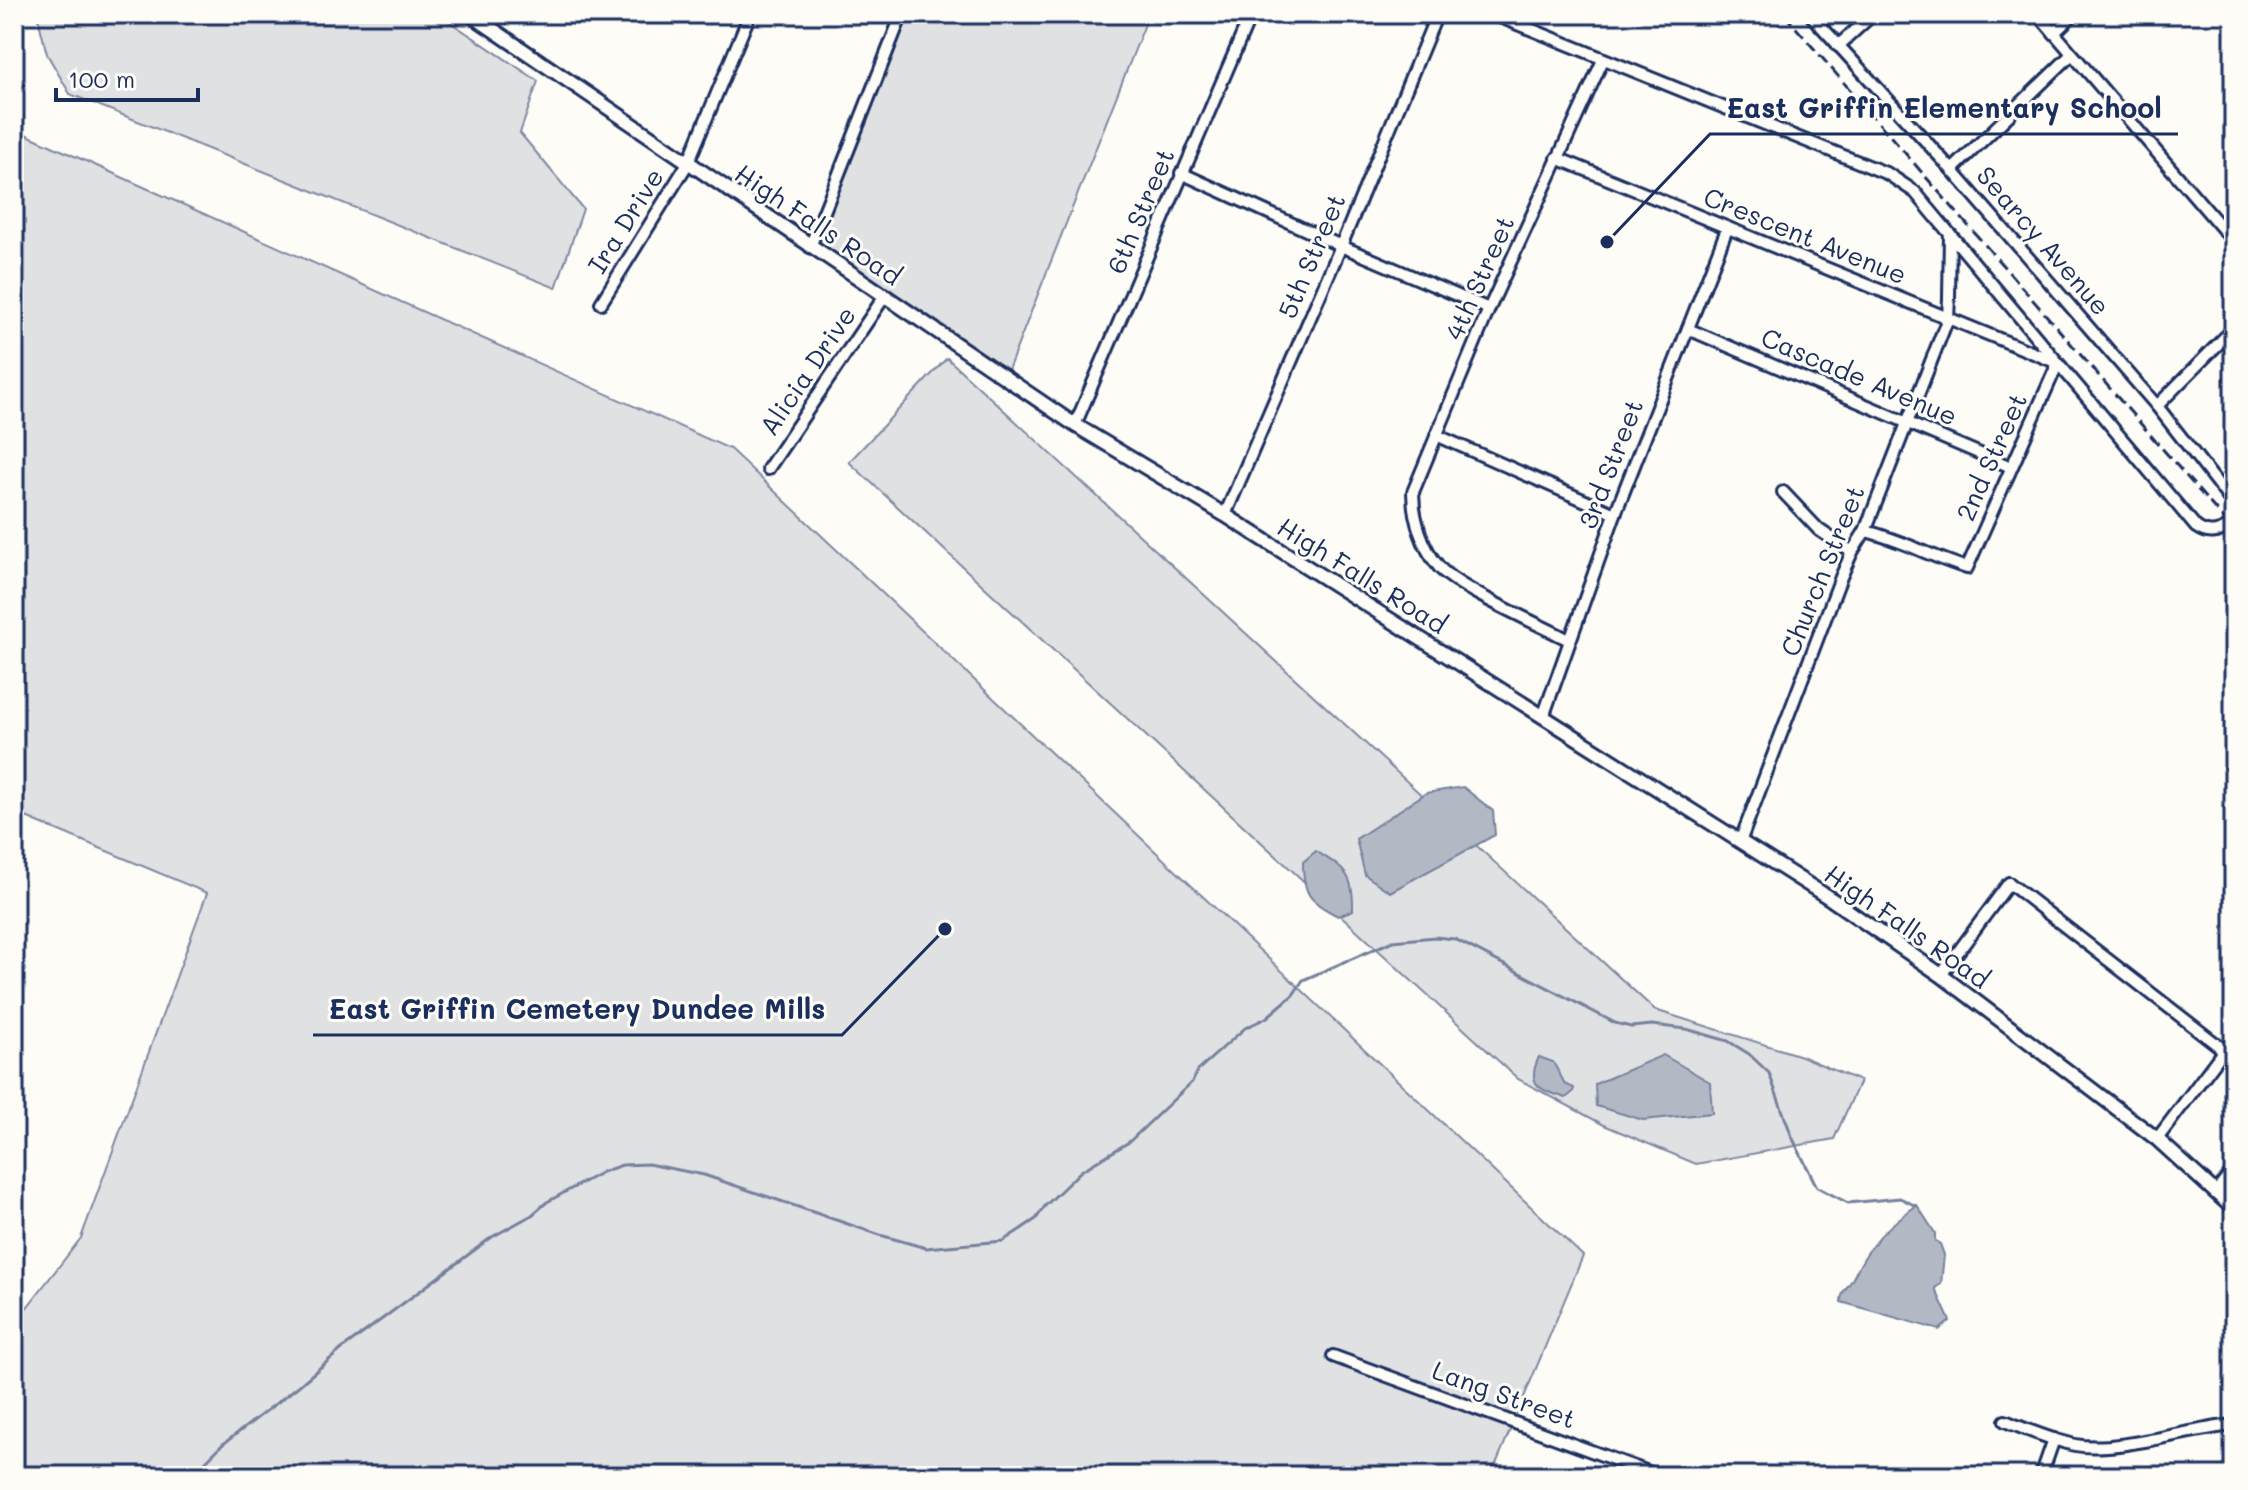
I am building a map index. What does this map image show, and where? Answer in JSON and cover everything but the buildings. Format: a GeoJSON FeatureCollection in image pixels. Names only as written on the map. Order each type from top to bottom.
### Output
{"type":"FeatureCollection","features":[{"type":"Feature","properties":{"kind":"street","name":"High Falls Road"},"geometry":{"type":"LineString","coordinates":[[470,14],[1075,425],[1225,515],[1831,899],[1941,975],[2157,1139],[2234,1209]]}},
{"type":"Feature","properties":{"kind":"street","name":"Ira Drive"},"geometry":{"type":"LineString","coordinates":[[601,303],[688,163],[750,14]]}},
{"type":"Feature","properties":{"kind":"street"},"geometry":{"type":"LineString","coordinates":[[810,247],[902,14]]}},
{"type":"Feature","properties":{"kind":"street","name":"6th Street"},"geometry":{"type":"LineString","coordinates":[[1075,425],[1251,14]]}},
{"type":"Feature","properties":{"kind":"street","name":"5th Street"},"geometry":{"type":"LineString","coordinates":[[1225,515],[1437,14]]}},
{"type":"Feature","properties":{"kind":"street"},"geometry":{"type":"LineString","coordinates":[[1493,14],[1902,182],[1915,192],[2196,527],[2209,534],[2220,532],[2234,523]]}},
{"type":"Feature","properties":{"kind":"street","name":"Searcy Avenue"},"geometry":{"type":"LineString","coordinates":[[1810,14],[1952,170],[2157,406],[2234,505]]}},
{"type":"Feature","properties":{"kind":"street"},"geometry":{"type":"LineString","coordinates":[[1838,46],[1873,14]]}},
{"type":"Feature","properties":{"kind":"street"},"geometry":{"type":"LineString","coordinates":[[2038,14],[2234,242]]}},
{"type":"Feature","properties":{"kind":"street"},"geometry":{"type":"LineString","coordinates":[[2054,33],[2074,14]]}},
{"type":"Feature","properties":{"kind":"street"},"geometry":{"type":"LineString","coordinates":[[1952,170],[2071,55]]}},
{"type":"Feature","properties":{"kind":"street","name":"4th Street"},"geometry":{"type":"LineString","coordinates":[[1569,640],[1441,570],[1428,551],[1416,519],[1413,492],[1489,309],[1603,60]]}},
{"type":"Feature","properties":{"kind":"street","name":"Crescent Avenue"},"geometry":{"type":"LineString","coordinates":[[1557,158],[2058,363]]}},
{"type":"Feature","properties":{"kind":"street"},"geometry":{"type":"LineString","coordinates":[[1181,173],[1489,309]]}},
{"type":"Feature","properties":{"kind":"street","name":"3rd Street"},"geometry":{"type":"LineString","coordinates":[[1543,717],[1615,514],[1727,229]]}},
{"type":"Feature","properties":{"kind":"street","name":"Church Street"},"geometry":{"type":"LineString","coordinates":[[1740,842],[1852,552],[1865,531],[1948,318],[1952,261],[1950,234]]}},
{"type":"Feature","properties":{"kind":"street","name":"Alicia Drive"},"geometry":{"type":"LineString","coordinates":[[768,469],[884,297]]}},
{"type":"Feature","properties":{"kind":"street"},"geometry":{"type":"LineString","coordinates":[[2157,406],[2234,328]]}},
{"type":"Feature","properties":{"kind":"street","name":"Cascade Avenue"},"geometry":{"type":"LineString","coordinates":[[1688,329],[2011,467]]}},
{"type":"Feature","properties":{"kind":"street","name":"2nd Street"},"geometry":{"type":"LineString","coordinates":[[1865,531],[1967,568],[2058,363]]}},
{"type":"Feature","properties":{"kind":"street"},"geometry":{"type":"LineString","coordinates":[[1436,435],[1615,514]]}},
{"type":"Feature","properties":{"kind":"street"},"geometry":{"type":"LineString","coordinates":[[1783,492],[1819,530],[1852,552]]}},
{"type":"Feature","properties":{"kind":"street"},"geometry":{"type":"LineString","coordinates":[[1941,975],[2009,883],[2224,1050],[2157,1139]]}},
{"type":"Feature","properties":{"kind":"street"},"geometry":{"type":"LineString","coordinates":[[2216,1192],[2234,1170]]}},
{"type":"Feature","properties":{"kind":"street","name":"Lang Street"},"geometry":{"type":"LineString","coordinates":[[1333,1356],[1659,1476]]}},
{"type":"Feature","properties":{"kind":"street"},"geometry":{"type":"LineString","coordinates":[[2005,1421],[2054,1439],[2104,1447],[2234,1425]]}},
{"type":"Feature","properties":{"kind":"street"},"geometry":{"type":"LineString","coordinates":[[2041,1476],[2054,1439]]}},
{"type":"Feature","properties":{"kind":"shaded area"},"geometry":{"type":"Polygon","coordinates":[[[37,14],[438,14],[538,81],[520,133],[583,209],[556,288],[70,94],[47,54],[37,14]]]}},
{"type":"Feature","properties":{"kind":"shaded area"},"geometry":{"type":"Polygon","coordinates":[[[902,14],[1149,14],[1006,375],[813,245],[902,14]]]}},
{"type":"Feature","properties":{"kind":"shaded area"},"geometry":{"type":"Polygon","coordinates":[[[14,129],[730,449],[1583,1256],[1491,1476],[14,1476],[14,1324],[81,1238],[207,893],[14,812],[14,129]]]}},
{"type":"Feature","properties":{"kind":"shaded area"},"geometry":{"type":"Polygon","coordinates":[[[947,358],[1655,1010],[1801,1056],[1860,1081],[1834,1139],[1696,1164],[1604,1125],[1518,1079],[849,462],[947,358]]]}},
{"type":"Feature","properties":{"kind":"shaded area"},"geometry":{"type":"Polygon","coordinates":[[[1463,787],[1493,811],[1495,835],[1390,892],[1365,875],[1356,839],[1426,793],[1463,787]]]}},
{"type":"Feature","properties":{"kind":"shaded area"},"geometry":{"type":"Polygon","coordinates":[[[1316,851],[1345,873],[1352,888],[1353,910],[1338,916],[1310,896],[1303,862],[1316,851]]]}},
{"type":"Feature","properties":{"kind":"shaded area"},"geometry":{"type":"Polygon","coordinates":[[[1663,1055],[1710,1082],[1712,1113],[1643,1120],[1596,1106],[1595,1084],[1663,1055]]]}},
{"type":"Feature","properties":{"kind":"shaded area"},"geometry":{"type":"Polygon","coordinates":[[[1539,1057],[1553,1062],[1565,1084],[1574,1088],[1566,1098],[1543,1089],[1535,1081],[1539,1057]]]}},
{"type":"Feature","properties":{"kind":"shaded area"},"geometry":{"type":"Polygon","coordinates":[[[1917,1205],[1935,1233],[1935,1241],[1940,1244],[1944,1255],[1941,1284],[1935,1288],[1950,1321],[1939,1330],[1841,1302],[1843,1293],[1872,1246],[1917,1205]]]}},
{"type":"Feature","properties":{"kind":"waterway"},"geometry":{"type":"LineString","coordinates":[[14,28],[23,14]]}},
{"type":"Feature","properties":{"kind":"waterway"},"geometry":{"type":"LineString","coordinates":[[191,1476],[222,1445],[342,1349],[492,1237],[532,1215],[547,1202],[602,1172],[622,1165],[648,1164],[704,1175],[926,1248],[1003,1241],[1036,1219],[1081,1171],[1129,1142],[1192,1082],[1197,1071],[1245,1028],[1266,1018],[1293,995],[1303,980],[1393,941],[1435,937],[1455,939],[1615,1023],[1631,1027],[1652,1025],[1686,1029],[1728,1041],[1749,1054],[1769,1073],[1792,1137],[1817,1187],[1848,1203],[1900,1198],[1916,1206]]}},
{"type":"Feature","properties":{"kind":"railway"},"geometry":{"type":"LineString","coordinates":[[1784,14],[2234,531]]}},
{"type":"Feature","properties":{"kind":"place","name":"East Griffin Elementary School"},"geometry":{"type":"Point","coordinates":[1607,242]}},
{"type":"Feature","properties":{"kind":"place","name":"East Griffin Cemetery Dundee Mills"},"geometry":{"type":"Point","coordinates":[945,929]}}]}
